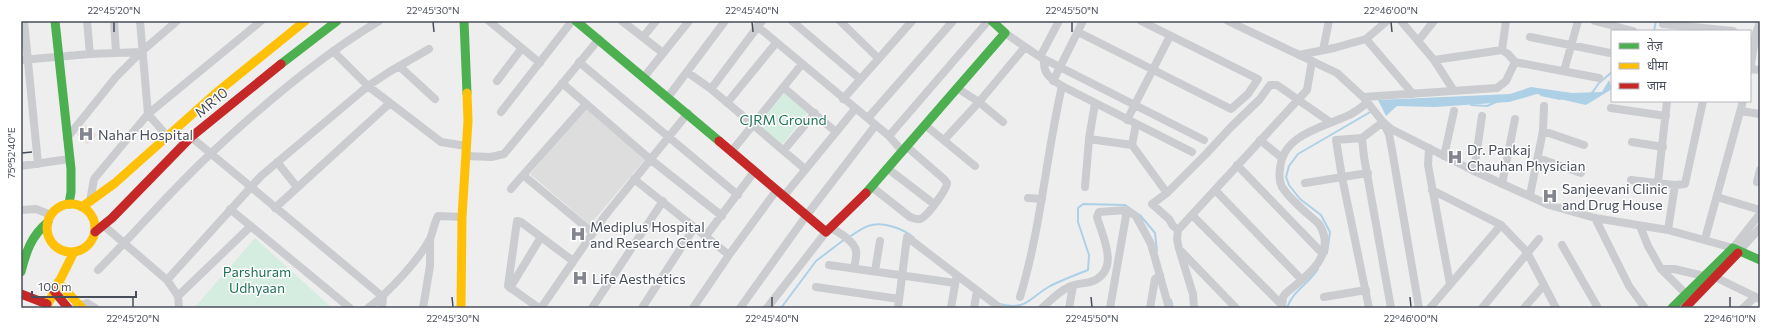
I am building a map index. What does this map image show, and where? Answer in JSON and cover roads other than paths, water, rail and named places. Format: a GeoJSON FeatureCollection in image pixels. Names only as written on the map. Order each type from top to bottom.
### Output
{"type":"FeatureCollection","features":[{"type":"Feature","properties":{"kind":"street"},"geometry":{"type":"LineString","coordinates":[[24,21],[24,60],[38,164]]}},
{"type":"Feature","properties":{"kind":"street"},"geometry":{"type":"LineString","coordinates":[[55,21],[69,159],[71,192],[69,204]]}},
{"type":"Feature","properties":{"kind":"street"},"geometry":{"type":"LineString","coordinates":[[87,21],[90,54]]}},
{"type":"Feature","properties":{"kind":"street"},"geometry":{"type":"LineString","coordinates":[[114,21],[116,52]]}},
{"type":"Feature","properties":{"kind":"street"},"geometry":{"type":"LineString","coordinates":[[140,21],[141,52],[148,114],[168,137]]}},
{"type":"Feature","properties":{"kind":"street"},"geometry":{"type":"LineString","coordinates":[[67,138],[116,77],[141,52],[177,21]]}},
{"type":"Feature","properties":{"kind":"street"},"geometry":{"type":"LineString","coordinates":[[90,201],[94,179],[148,114],[261,21]]}},
{"type":"Feature","properties":{"kind":"street","name":"MR10"},"geometry":{"type":"LineString","coordinates":[[82,207],[115,183],[216,93],[306,21]]}},
{"type":"Feature","properties":{"kind":"street","name":"MR10"},"geometry":{"type":"LineString","coordinates":[[95,232],[191,137],[283,62],[337,21]]}},
{"type":"Feature","properties":{"kind":"street"},"geometry":{"type":"LineString","coordinates":[[98,270],[211,154],[280,93],[333,51],[378,21]]}},
{"type":"Feature","properties":{"kind":"street"},"geometry":{"type":"LineString","coordinates":[[461,308],[462,217],[468,121],[464,21]]}},
{"type":"Feature","properties":{"kind":"street"},"geometry":{"type":"LineString","coordinates":[[489,21],[540,63]]}},
{"type":"Feature","properties":{"kind":"street"},"geometry":{"type":"LineString","coordinates":[[501,112],[572,21]]}},
{"type":"Feature","properties":{"kind":"street"},"geometry":{"type":"LineString","coordinates":[[576,21],[668,96],[806,216],[828,230],[840,232],[857,252],[854,268]]}},
{"type":"Feature","properties":{"kind":"street"},"geometry":{"type":"LineString","coordinates":[[622,21],[663,53]]}},
{"type":"Feature","properties":{"kind":"street"},"geometry":{"type":"LineString","coordinates":[[643,37],[656,21]]}},
{"type":"Feature","properties":{"kind":"street"},"geometry":{"type":"LineString","coordinates":[[644,77],[689,21]]}},
{"type":"Feature","properties":{"kind":"street"},"geometry":{"type":"LineString","coordinates":[[668,96],[688,72],[725,21]]}},
{"type":"Feature","properties":{"kind":"street"},"geometry":{"type":"LineString","coordinates":[[840,21],[878,58]]}},
{"type":"Feature","properties":{"kind":"street"},"geometry":{"type":"LineString","coordinates":[[843,99],[912,21]]}},
{"type":"Feature","properties":{"kind":"street"},"geometry":{"type":"LineString","coordinates":[[868,118],[953,21]]}},
{"type":"Feature","properties":{"kind":"street"},"geometry":{"type":"LineString","coordinates":[[889,136],[988,21]]}},
{"type":"Feature","properties":{"kind":"street"},"geometry":{"type":"LineString","coordinates":[[992,21],[1005,33],[1042,59],[1204,140]]}},
{"type":"Feature","properties":{"kind":"street"},"geometry":{"type":"LineString","coordinates":[[1059,21],[1042,59],[1044,71],[1053,81],[1192,152]]}},
{"type":"Feature","properties":{"kind":"street"},"geometry":{"type":"LineString","coordinates":[[1053,81],[1083,21]]}},
{"type":"Feature","properties":{"kind":"street"},"geometry":{"type":"LineString","coordinates":[[1078,32],[1231,109],[1248,94],[1258,78],[1141,21]]}},
{"type":"Feature","properties":{"kind":"street"},"geometry":{"type":"LineString","coordinates":[[1228,21],[1337,73],[1391,129],[1502,184],[1530,195],[1549,205],[1595,218],[1668,230],[1705,239],[1736,249],[1760,260]]}},
{"type":"Feature","properties":{"kind":"street"},"geometry":{"type":"LineString","coordinates":[[1323,50],[1329,21]]}},
{"type":"Feature","properties":{"kind":"street"},"geometry":{"type":"LineString","coordinates":[[1299,55],[1366,39],[1387,21]]}},
{"type":"Feature","properties":{"kind":"street"},"geometry":{"type":"LineString","coordinates":[[1401,21],[1434,60],[1454,91]]}},
{"type":"Feature","properties":{"kind":"street"},"geometry":{"type":"LineString","coordinates":[[1418,41],[1434,21]]}},
{"type":"Feature","properties":{"kind":"street"},"geometry":{"type":"LineString","coordinates":[[1502,50],[1506,21]]}},
{"type":"Feature","properties":{"kind":"street"},"geometry":{"type":"LineString","coordinates":[[1564,71],[1578,21]]}},
{"type":"Feature","properties":{"kind":"street"},"geometry":{"type":"LineString","coordinates":[[1595,21],[1629,30]]}},
{"type":"Feature","properties":{"kind":"street"},"geometry":{"type":"LineString","coordinates":[[1751,57],[1753,33],[1760,22]]}},
{"type":"Feature","properties":{"kind":"street"},"geometry":{"type":"LineString","coordinates":[[711,89],[760,23],[776,43],[855,109],[868,118],[875,126],[944,179],[947,183],[945,190],[923,218],[916,219],[910,217],[872,187]]}},
{"type":"Feature","properties":{"kind":"street"},"geometry":{"type":"LineString","coordinates":[[797,23],[860,79]]}},
{"type":"Feature","properties":{"kind":"street"},"geometry":{"type":"LineString","coordinates":[[1663,24],[1723,30]]}},
{"type":"Feature","properties":{"kind":"street"},"geometry":{"type":"LineString","coordinates":[[767,308],[828,230],[872,187],[904,148],[1005,33]]}},
{"type":"Feature","properties":{"kind":"street"},"geometry":{"type":"LineString","coordinates":[[1127,120],[1170,36]]}},
{"type":"Feature","properties":{"kind":"street"},"geometry":{"type":"LineString","coordinates":[[1530,37],[1610,53]]}},
{"type":"Feature","properties":{"kind":"street"},"geometry":{"type":"LineString","coordinates":[[466,156],[491,157],[504,154],[599,39]]}},
{"type":"Feature","properties":{"kind":"street"},"geometry":{"type":"LineString","coordinates":[[1366,39],[1413,94]]}},
{"type":"Feature","properties":{"kind":"street"},"geometry":{"type":"LineString","coordinates":[[727,103],[776,43]]}},
{"type":"Feature","properties":{"kind":"street"},"geometry":{"type":"LineString","coordinates":[[944,140],[979,102],[1025,46]]}},
{"type":"Feature","properties":{"kind":"street"},"geometry":{"type":"LineString","coordinates":[[497,81],[522,48]]}},
{"type":"Feature","properties":{"kind":"street"},"geometry":{"type":"LineString","coordinates":[[167,280],[250,187],[276,162],[368,86],[399,66],[429,50]]}},
{"type":"Feature","properties":{"kind":"street"},"geometry":{"type":"LineString","coordinates":[[1434,60],[1502,50],[1515,62],[1599,78]]}},
{"type":"Feature","properties":{"kind":"street"},"geometry":{"type":"LineString","coordinates":[[333,51],[368,86],[441,142],[466,146]]}},
{"type":"Feature","properties":{"kind":"street"},"geometry":{"type":"LineString","coordinates":[[24,60],[116,52],[141,52]]}},
{"type":"Feature","properties":{"kind":"street"},"geometry":{"type":"LineString","coordinates":[[1194,308],[1193,294],[1179,249],[1177,239],[1178,230],[1307,90],[1312,61]]}},
{"type":"Feature","properties":{"kind":"street"},"geometry":{"type":"LineString","coordinates":[[580,62],[669,135],[738,195]]}},
{"type":"Feature","properties":{"kind":"street"},"geometry":{"type":"LineString","coordinates":[[1282,306],[1283,297],[1286,293],[1314,269],[1322,253],[1325,239],[1319,224],[1282,186],[1279,177],[1282,158],[1293,143],[1304,135],[1330,122],[1348,116],[1366,102],[1413,94],[1497,88],[1506,81],[1515,62]]}},
{"type":"Feature","properties":{"kind":"street"},"geometry":{"type":"LineString","coordinates":[[731,152],[802,64]]}},
{"type":"Feature","properties":{"kind":"street"},"geometry":{"type":"LineString","coordinates":[[399,66],[435,99]]}},
{"type":"Feature","properties":{"kind":"street"},"geometry":{"type":"LineString","coordinates":[[688,72],[711,89],[805,169]]}},
{"type":"Feature","properties":{"kind":"street"},"geometry":{"type":"LineString","coordinates":[[562,83],[650,159],[722,216]]}},
{"type":"Feature","properties":{"kind":"street"},"geometry":{"type":"LineString","coordinates":[[1178,230],[1169,219],[1152,204],[1167,193],[1231,127],[1250,110],[1270,85],[1277,85],[1330,122]]}},
{"type":"Feature","properties":{"kind":"street"},"geometry":{"type":"LineString","coordinates":[[1020,297],[1030,263],[1062,86]]}},
{"type":"Feature","properties":{"kind":"street"},"geometry":{"type":"LineString","coordinates":[[783,87],[836,132]]}},
{"type":"Feature","properties":{"kind":"street"},"geometry":{"type":"LineString","coordinates":[[957,88],[979,102],[1003,122]]}},
{"type":"Feature","properties":{"kind":"street"},"geometry":{"type":"LineString","coordinates":[[1658,182],[1668,102]]}},
{"type":"Feature","properties":{"kind":"street"},"geometry":{"type":"LineString","coordinates":[[1631,180],[1675,185],[1685,184],[1703,102]]}},
{"type":"Feature","properties":{"kind":"street"},"geometry":{"type":"LineString","coordinates":[[1705,239],[1743,102]]}},
{"type":"Feature","properties":{"kind":"street"},"geometry":{"type":"LineString","coordinates":[[275,208],[390,103]]}},
{"type":"Feature","properties":{"kind":"street"},"geometry":{"type":"LineString","coordinates":[[1085,187],[1089,139],[1095,103]]}},
{"type":"Feature","properties":{"kind":"street"},"geometry":{"type":"LineString","coordinates":[[511,190],[522,175],[586,104]]}},
{"type":"Feature","properties":{"kind":"street"},"geometry":{"type":"LineString","coordinates":[[1530,195],[1543,131],[1544,106]]}},
{"type":"Feature","properties":{"kind":"street"},"geometry":{"type":"LineString","coordinates":[[1611,108],[1666,116]]}},
{"type":"Feature","properties":{"kind":"street"},"geometry":{"type":"LineString","coordinates":[[693,308],[729,255],[780,194],[805,169],[855,109]]}},
{"type":"Feature","properties":{"kind":"street"},"geometry":{"type":"LineString","coordinates":[[1444,156],[1454,111]]}},
{"type":"Feature","properties":{"kind":"street"},"geometry":{"type":"LineString","coordinates":[[1741,111],[1760,114]]}},
{"type":"Feature","properties":{"kind":"street"},"geometry":{"type":"LineString","coordinates":[[573,261],[517,221],[508,286],[540,308],[573,261],[592,233],[688,113]]}},
{"type":"Feature","properties":{"kind":"street"},"geometry":{"type":"LineString","coordinates":[[784,150],[815,113]]}},
{"type":"Feature","properties":{"kind":"street"},"geometry":{"type":"LineString","coordinates":[[1474,171],[1482,116]]}},
{"type":"Feature","properties":{"kind":"street"},"geometry":{"type":"LineString","coordinates":[[1369,308],[1342,177],[1336,140],[1362,138],[1381,119]]}},
{"type":"Feature","properties":{"kind":"street"},"geometry":{"type":"LineString","coordinates":[[1381,119],[1389,134],[1418,308]]}},
{"type":"Feature","properties":{"kind":"street"},"geometry":{"type":"LineString","coordinates":[[1502,184],[1515,119]]}},
{"type":"Feature","properties":{"kind":"street"},"geometry":{"type":"LineString","coordinates":[[1132,145],[1136,124]]}},
{"type":"Feature","properties":{"kind":"street"},"geometry":{"type":"LineString","coordinates":[[925,125],[975,166]]}},
{"type":"Feature","properties":{"kind":"street"},"geometry":{"type":"LineString","coordinates":[[740,308],[806,216],[875,126]]}},
{"type":"Feature","properties":{"kind":"street"},"geometry":{"type":"LineString","coordinates":[[1543,131],[1584,145]]}},
{"type":"Feature","properties":{"kind":"street"},"geometry":{"type":"LineString","coordinates":[[191,137],[383,297]]}},
{"type":"Feature","properties":{"kind":"street"},"geometry":{"type":"LineString","coordinates":[[1362,138],[1364,157],[1392,308]]}},
{"type":"Feature","properties":{"kind":"street"},"geometry":{"type":"LineString","coordinates":[[1089,139],[1132,145],[1167,193]]}},
{"type":"Feature","properties":{"kind":"street"},"geometry":{"type":"LineString","coordinates":[[1260,140],[1282,158]]}},
{"type":"Feature","properties":{"kind":"street"},"geometry":{"type":"LineString","coordinates":[[1632,142],[1663,147]]}},
{"type":"Feature","properties":{"kind":"street"},"geometry":{"type":"LineString","coordinates":[[1430,148],[1428,165],[1450,284]]}},
{"type":"Feature","properties":{"kind":"street"},"geometry":{"type":"LineString","coordinates":[[1538,158],[1581,173]]}},
{"type":"Feature","properties":{"kind":"street"},"geometry":{"type":"LineString","coordinates":[[21,166],[69,159]]}},
{"type":"Feature","properties":{"kind":"street"},"geometry":{"type":"LineString","coordinates":[[276,162],[297,188]]}},
{"type":"Feature","properties":{"kind":"street"},"geometry":{"type":"LineString","coordinates":[[1238,165],[1322,253]]}},
{"type":"Feature","properties":{"kind":"street"},"geometry":{"type":"LineString","coordinates":[[887,168],[934,204]]}},
{"type":"Feature","properties":{"kind":"street"},"geometry":{"type":"LineString","coordinates":[[1757,182],[1760,170]]}},
{"type":"Feature","properties":{"kind":"street"},"geometry":{"type":"LineString","coordinates":[[705,237],[754,172]]}},
{"type":"Feature","properties":{"kind":"street"},"geometry":{"type":"LineString","coordinates":[[1305,183],[1368,173]]}},
{"type":"Feature","properties":{"kind":"street"},"geometry":{"type":"LineString","coordinates":[[522,175],[592,233]]}},
{"type":"Feature","properties":{"kind":"street"},"geometry":{"type":"LineString","coordinates":[[634,179],[729,255]]}},
{"type":"Feature","properties":{"kind":"street"},"geometry":{"type":"LineString","coordinates":[[1668,230],[1675,185]]}},
{"type":"Feature","properties":{"kind":"street"},"geometry":{"type":"LineString","coordinates":[[1214,190],[1302,280]]}},
{"type":"Feature","properties":{"kind":"street"},"geometry":{"type":"LineString","coordinates":[[1432,190],[1500,225],[1527,252],[1556,308]]}},
{"type":"Feature","properties":{"kind":"street"},"geometry":{"type":"LineString","coordinates":[[1717,197],[1760,210]]}},
{"type":"Feature","properties":{"kind":"street"},"geometry":{"type":"LineString","coordinates":[[1028,198],[1042,199]]}},
{"type":"Feature","properties":{"kind":"street"},"geometry":{"type":"LineString","coordinates":[[592,308],[663,201]]}},
{"type":"Feature","properties":{"kind":"street"},"geometry":{"type":"LineString","coordinates":[[21,272],[27,248],[34,234],[56,210],[69,204],[82,207],[87,210],[94,220],[95,232],[84,249],[74,252],[61,250],[55,246],[48,235],[49,219]]}},
{"type":"Feature","properties":{"kind":"street"},"geometry":{"type":"LineString","coordinates":[[21,210],[36,209],[49,219]]}},
{"type":"Feature","properties":{"kind":"street"},"geometry":{"type":"LineString","coordinates":[[230,209],[350,308]]}},
{"type":"Feature","properties":{"kind":"street"},"geometry":{"type":"LineString","coordinates":[[1110,308],[1127,210]]}},
{"type":"Feature","properties":{"kind":"street"},"geometry":{"type":"LineString","coordinates":[[1042,308],[1068,287],[1092,281],[1103,275],[1108,265],[1107,251],[1097,217],[1099,212],[1127,210],[1136,216],[1151,244],[1160,275],[1160,281],[1169,308]]}},
{"type":"Feature","properties":{"kind":"street"},"geometry":{"type":"LineString","coordinates":[[1192,214],[1282,306]]}},
{"type":"Feature","properties":{"kind":"street"},"geometry":{"type":"LineString","coordinates":[[1685,308],[1715,277],[1760,214]]}},
{"type":"Feature","properties":{"kind":"street"},"geometry":{"type":"LineString","coordinates":[[368,308],[383,297],[415,259],[430,239],[438,216],[462,217]]}},
{"type":"Feature","properties":{"kind":"street"},"geometry":{"type":"LineString","coordinates":[[1595,218],[1629,286],[1645,308]]}},
{"type":"Feature","properties":{"kind":"street"},"geometry":{"type":"LineString","coordinates":[[103,225],[167,280],[178,296],[179,308]]}},
{"type":"Feature","properties":{"kind":"street"},"geometry":{"type":"LineString","coordinates":[[1430,308],[1500,225]]}},
{"type":"Feature","properties":{"kind":"street"},"geometry":{"type":"LineString","coordinates":[[178,296],[251,226]]}},
{"type":"Feature","properties":{"kind":"street"},"geometry":{"type":"LineString","coordinates":[[1640,226],[1648,246],[1661,269],[1686,294]]}},
{"type":"Feature","properties":{"kind":"street"},"geometry":{"type":"LineString","coordinates":[[642,308],[694,228]]}},
{"type":"Feature","properties":{"kind":"street"},"geometry":{"type":"LineString","coordinates":[[1672,308],[1704,276],[1760,228]]}},
{"type":"Feature","properties":{"kind":"street"},"geometry":{"type":"LineString","coordinates":[[510,288],[541,237]]}},
{"type":"Feature","properties":{"kind":"street"},"geometry":{"type":"LineString","coordinates":[[816,287],[899,304],[907,237],[1000,308]]}},
{"type":"Feature","properties":{"kind":"street"},"geometry":{"type":"LineString","coordinates":[[423,308],[430,266],[430,239]]}},
{"type":"Feature","properties":{"kind":"street"},"geometry":{"type":"LineString","coordinates":[[1482,308],[1539,239]]}},
{"type":"Feature","properties":{"kind":"street"},"geometry":{"type":"LineString","coordinates":[[876,271],[880,241]]}},
{"type":"Feature","properties":{"kind":"street"},"geometry":{"type":"LineString","coordinates":[[1562,245],[1598,308]]}},
{"type":"Feature","properties":{"kind":"street"},"geometry":{"type":"LineString","coordinates":[[1179,249],[1236,308]]}},
{"type":"Feature","properties":{"kind":"street"},"geometry":{"type":"LineString","coordinates":[[21,294],[46,306],[74,252]]}},
{"type":"Feature","properties":{"kind":"street"},"geometry":{"type":"LineString","coordinates":[[829,265],[955,283]]}},
{"type":"Feature","properties":{"kind":"street"},"geometry":{"type":"LineString","coordinates":[[1661,269],[1674,269],[1704,276]]}},
{"type":"Feature","properties":{"kind":"street"},"geometry":{"type":"LineString","coordinates":[[951,308],[957,274]]}},
{"type":"Feature","properties":{"kind":"street"},"geometry":{"type":"LineString","coordinates":[[1150,308],[1155,279],[1160,275]]}},
{"type":"Feature","properties":{"kind":"street"},"geometry":{"type":"LineString","coordinates":[[1715,277],[1757,298],[1743,308]]}},
{"type":"Feature","properties":{"kind":"street"},"geometry":{"type":"LineString","coordinates":[[58,282],[78,307],[88,303],[95,308]]}},
{"type":"Feature","properties":{"kind":"street"},"geometry":{"type":"LineString","coordinates":[[1524,308],[1544,285]]}},
{"type":"Feature","properties":{"kind":"street"},"geometry":{"type":"LineString","coordinates":[[1069,308],[1073,286]]}},
{"type":"Feature","properties":{"kind":"street"},"geometry":{"type":"LineString","coordinates":[[974,308],[977,290]]}},
{"type":"Feature","properties":{"kind":"street"},"geometry":{"type":"LineString","coordinates":[[1324,297],[1366,290]]}},
{"type":"Feature","properties":{"kind":"street"},"geometry":{"type":"LineString","coordinates":[[54,291],[68,308]]}},
{"type":"Feature","properties":{"kind":"street"},"geometry":{"type":"LineString","coordinates":[[382,308],[383,297]]}},
{"type":"Feature","properties":{"kind":"water"},"geometry":{"type":"Polygon","coordinates":[[[1609,80],[1611,90],[1586,105],[1537,94],[1509,102],[1435,107],[1397,106],[1386,116],[1378,100],[1510,94],[1531,87],[1572,93],[1602,92],[1609,80]]]}},
{"type":"Feature","properties":{"kind":"waterway"},"geometry":{"type":"LineString","coordinates":[[1654,30],[1656,21]]}},
{"type":"Feature","properties":{"kind":"waterway"},"geometry":{"type":"LineString","coordinates":[[1592,93],[1599,83],[1611,73]]}},
{"type":"Feature","properties":{"kind":"waterway"},"geometry":{"type":"LineString","coordinates":[[1541,95],[1560,99]]}},
{"type":"Feature","properties":{"kind":"waterway"},"geometry":{"type":"LineString","coordinates":[[1471,105],[1487,106],[1496,102]]}},
{"type":"Feature","properties":{"kind":"waterway"},"geometry":{"type":"LineString","coordinates":[[1327,253],[1330,232],[1321,215],[1300,199],[1289,185],[1286,177],[1289,166],[1298,154],[1372,111]]}},
{"type":"Feature","properties":{"kind":"waterway"},"geometry":{"type":"LineString","coordinates":[[1000,304],[1009,306],[1022,305],[1050,286],[1088,270],[1089,255],[1078,222],[1078,208],[1083,204],[1125,205],[1128,207]]}},
{"type":"Feature","properties":{"kind":"waterway"},"geometry":{"type":"LineString","coordinates":[[1140,215],[1155,233],[1157,251]]}},
{"type":"Feature","properties":{"kind":"waterway"},"geometry":{"type":"LineString","coordinates":[[849,237],[866,227],[883,224],[894,227],[914,238]]}},
{"type":"Feature","properties":{"kind":"waterway"},"geometry":{"type":"LineString","coordinates":[[781,308],[816,261],[845,239]]}},
{"type":"Feature","properties":{"kind":"waterway"},"geometry":{"type":"LineString","coordinates":[[1287,308],[1293,297],[1318,269]]}},
{"type":"Feature","properties":{"kind":"waterway"},"geometry":{"type":"LineString","coordinates":[[1171,300],[1173,308]]}},
{"type":"Feature","properties":{"kind":"place","name":"Nahar Hospital"},"geometry":{"type":"Point","coordinates":[86,134]}},
{"type":"Feature","properties":{"kind":"place","name":"Dr. Pankaj Chauhan Physician"},"geometry":{"type":"Point","coordinates":[1455,157]}},
{"type":"Feature","properties":{"kind":"place","name":"Sanjeevani Clinic and Drug House"},"geometry":{"type":"Point","coordinates":[1550,196]}},
{"type":"Feature","properties":{"kind":"place","name":"Mediplus Hospital and Research Centre"},"geometry":{"type":"Point","coordinates":[578,234]}},
{"type":"Feature","properties":{"kind":"place","name":"Life Aesthetics"},"geometry":{"type":"Point","coordinates":[580,278]}},
{"type":"Feature","properties":{"kind":"park label","name":"CJRM Ground"},"geometry":{"type":"Point","coordinates":[783,119]}},
{"type":"Feature","properties":{"kind":"park label","name":"Parshuram Udhyaan"},"geometry":{"type":"Point","coordinates":[257,280]}}]}
